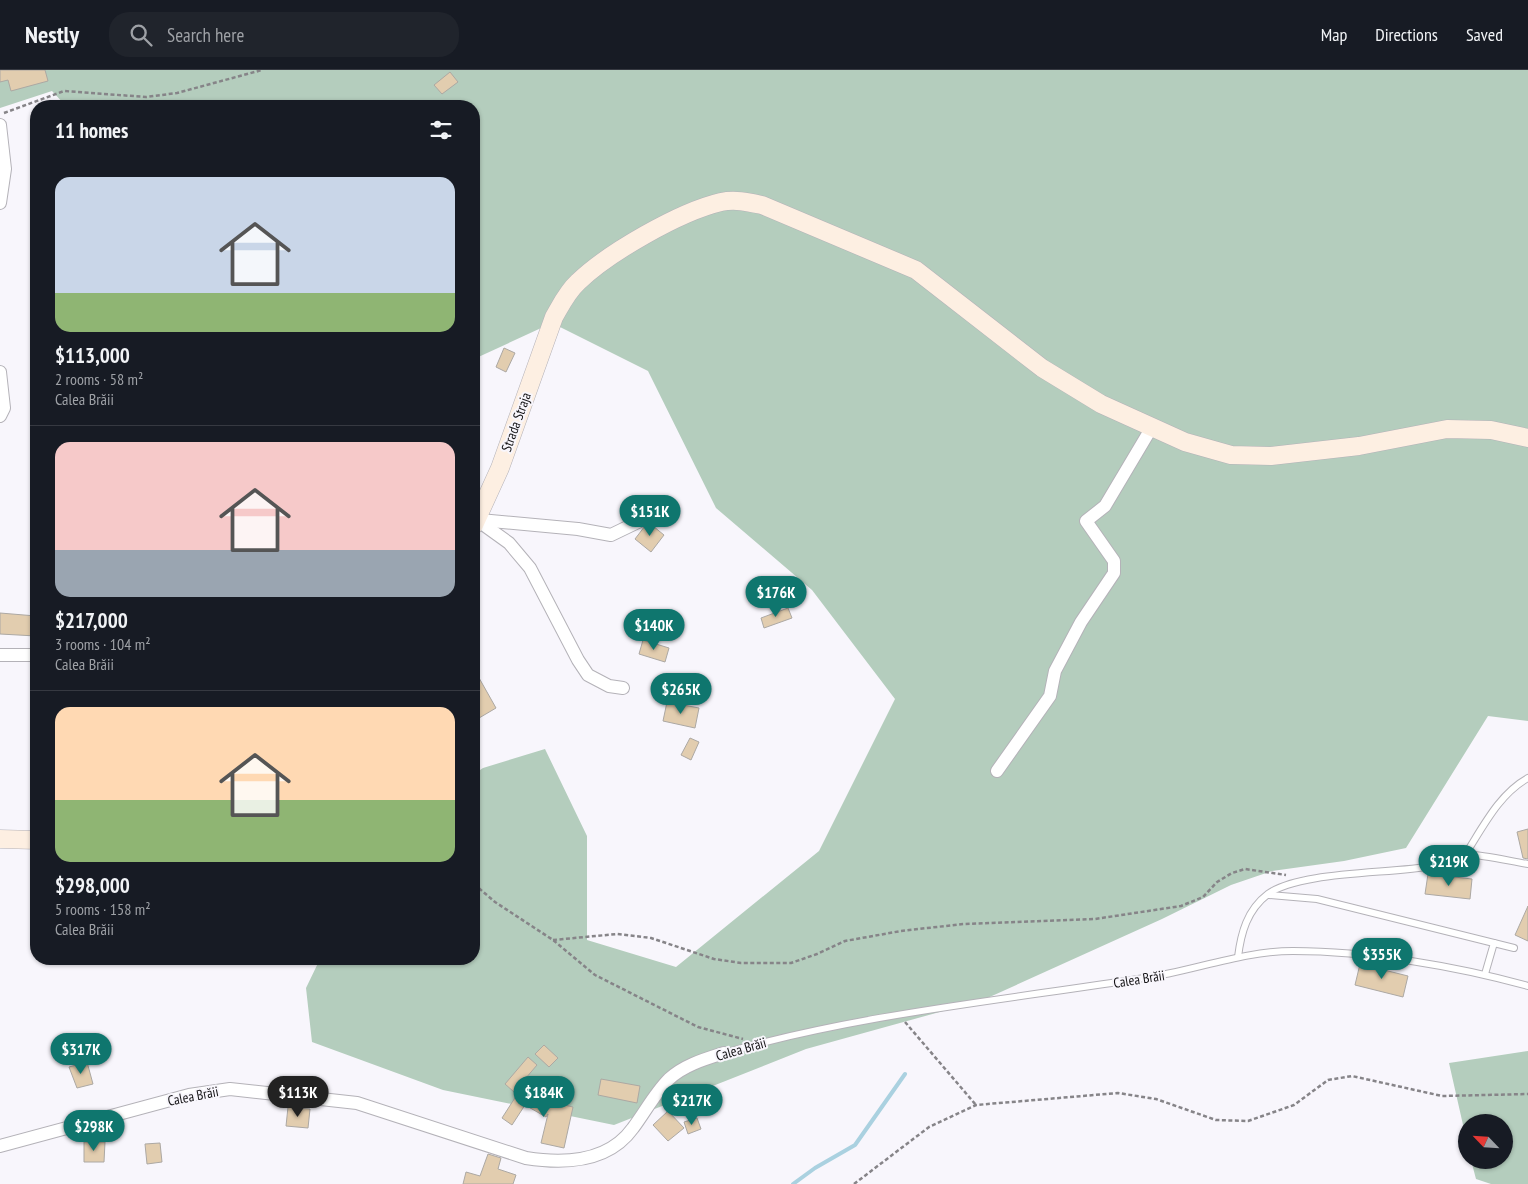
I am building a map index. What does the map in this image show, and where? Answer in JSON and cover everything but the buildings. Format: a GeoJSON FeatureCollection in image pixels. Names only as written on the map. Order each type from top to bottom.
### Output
{"type":"FeatureCollection","features":[{"type":"Feature","properties":{"kind":"main road","name":"Strada Straja"},"geometry":{"type":"LineString","coordinates":[[480,512],[500,468],[554,317],[563,300],[576,284],[594,268],[639,240],[704,207],[722,202],[762,204],[815,225],[916,270],[1042,368],[1101,404],[1185,442],[1231,455],[1271,456],[1359,446],[1447,429],[1491,430],[1528,438]]}},
{"type":"Feature","properties":{"kind":"main road"},"geometry":{"type":"LineString","coordinates":[[0,839],[30,840]]}},
{"type":"Feature","properties":{"kind":"street"},"geometry":{"type":"LineString","coordinates":[[0,125],[5,169],[0,203]]}},
{"type":"Feature","properties":{"kind":"street"},"geometry":{"type":"LineString","coordinates":[[0,372],[4,408],[0,416]]}},
{"type":"Feature","properties":{"kind":"street"},"geometry":{"type":"LineString","coordinates":[[997,771],[1050,696],[1055,671],[1081,622],[1114,573],[1114,561],[1086,521],[1104,506],[1152,427]]}},
{"type":"Feature","properties":{"kind":"street"},"geometry":{"type":"LineString","coordinates":[[480,523],[551,526],[611,535],[640,521]]}},
{"type":"Feature","properties":{"kind":"street"},"geometry":{"type":"LineString","coordinates":[[480,526],[509,543],[524,560],[540,585],[578,660],[588,675],[599,682],[623,688]]}},
{"type":"Feature","properties":{"kind":"street"},"geometry":{"type":"LineString","coordinates":[[0,655],[30,655]]}},
{"type":"Feature","properties":{"kind":"street","name":"Calea Brăii"},"geometry":{"type":"LineString","coordinates":[[0,1146],[155,1103],[209,1091],[230,1089],[357,1103],[526,1158],[550,1162],[576,1161],[597,1156],[625,1138],[662,1088],[681,1070],[699,1061],[724,1053]]}},
{"type":"Feature","properties":{"kind":"lane"},"geometry":{"type":"LineString","coordinates":[[1465,855],[1513,786],[1528,778]]}},
{"type":"Feature","properties":{"kind":"lane"},"geometry":{"type":"LineString","coordinates":[[1238,957],[1240,936],[1248,916],[1267,894],[1281,887],[1312,880],[1432,866],[1465,855],[1528,864]]}},
{"type":"Feature","properties":{"kind":"lane"},"geometry":{"type":"LineString","coordinates":[[1267,894],[1317,899],[1514,948]]}},
{"type":"Feature","properties":{"kind":"lane"},"geometry":{"type":"LineString","coordinates":[[1486,974],[1494,943]]}},
{"type":"Feature","properties":{"kind":"lane","name":"Calea Brăii"},"geometry":{"type":"LineString","coordinates":[[724,1053],[833,1026],[1172,974],[1238,957],[1291,951],[1346,952],[1486,974],[1528,986]]}},
{"type":"Feature","properties":{"kind":"path"},"geometry":{"type":"LineString","coordinates":[[39,100],[64,91],[146,97],[177,93],[262,70]]}},
{"type":"Feature","properties":{"kind":"path"},"geometry":{"type":"LineString","coordinates":[[0,114],[30,103]]}},
{"type":"Feature","properties":{"kind":"path"},"geometry":{"type":"LineString","coordinates":[[553,940],[617,934],[650,938],[714,959],[741,963],[790,963],[816,954],[845,940],[901,931],[963,924],[1094,918],[1181,906],[1203,897],[1217,882],[1245,868],[1312,880]]}},
{"type":"Feature","properties":{"kind":"path"},"geometry":{"type":"LineString","coordinates":[[480,889],[495,902],[553,940],[595,975],[698,1026],[759,1043]]}},
{"type":"Feature","properties":{"kind":"path"},"geometry":{"type":"LineString","coordinates":[[899,1015],[976,1105]]}},
{"type":"Feature","properties":{"kind":"path"},"geometry":{"type":"LineString","coordinates":[[854,1184],[929,1127],[976,1105],[1118,1093],[1156,1098],[1216,1120],[1248,1120],[1294,1105],[1328,1080],[1352,1076],[1442,1096],[1528,1094]]}},
{"type":"Feature","properties":{"kind":"green space"},"geometry":{"type":"Polygon","coordinates":[[[0,70],[1528,70],[1528,721],[1488,716],[1406,848],[1344,861],[1272,871],[1231,885],[1162,919],[983,1000],[806,1049],[614,1125],[443,1090],[312,1042],[306,988],[317,965],[480,965],[480,770],[483,768],[545,749],[587,836],[587,940],[676,967],[819,851],[895,699],[812,590],[716,508],[648,371],[552,323],[480,356],[480,100],[60,100],[52,91],[0,108],[0,70]]]}},
{"type":"Feature","properties":{"kind":"green space"},"geometry":{"type":"Polygon","coordinates":[[[1528,1051],[1528,1184],[1491,1184],[1476,1179],[1473,1169],[1513,1169],[1513,1114],[1461,1114],[1449,1063],[1528,1051]]]}},
{"type":"Feature","properties":{"kind":"waterway"},"geometry":{"type":"LineString","coordinates":[[793,1184],[815,1168],[855,1145],[905,1074]]}}]}
